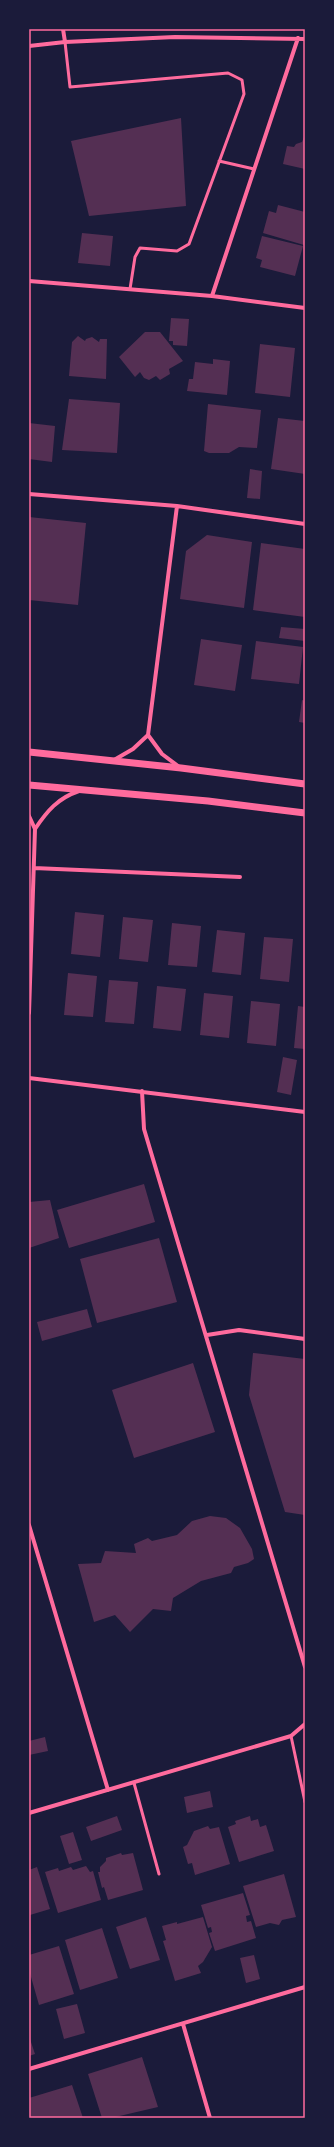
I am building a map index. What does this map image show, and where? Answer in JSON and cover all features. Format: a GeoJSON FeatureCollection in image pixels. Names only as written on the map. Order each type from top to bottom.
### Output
{"type":"FeatureCollection","features":[{"type":"Feature","properties":{"kind":"street"},"geometry":{"type":"LineString","coordinates":[[63,29],[65,42]]}},
{"type":"Feature","properties":{"kind":"street"},"geometry":{"type":"LineString","coordinates":[[29,46],[65,42],[175,37],[305,39]]}},
{"type":"Feature","properties":{"kind":"street"},"geometry":{"type":"LineString","coordinates":[[212,296],[298,38]]}},
{"type":"Feature","properties":{"kind":"street"},"geometry":{"type":"LineString","coordinates":[[29,281],[212,296],[305,308]]}},
{"type":"Feature","properties":{"kind":"street"},"geometry":{"type":"LineString","coordinates":[[29,494],[177,506],[305,524]]}},
{"type":"Feature","properties":{"kind":"street"},"geometry":{"type":"LineString","coordinates":[[114,761],[132,749],[148,735],[177,506]]}},
{"type":"Feature","properties":{"kind":"street"},"geometry":{"type":"LineString","coordinates":[[148,735],[162,754],[181,768]]}},
{"type":"Feature","properties":{"kind":"street"},"geometry":{"type":"LineString","coordinates":[[29,752],[181,768],[305,784]]}},
{"type":"Feature","properties":{"kind":"street"},"geometry":{"type":"LineString","coordinates":[[29,785],[208,801],[305,813]]}},
{"type":"Feature","properties":{"kind":"street"},"geometry":{"type":"LineString","coordinates":[[35,829],[44,815],[56,803],[70,794],[86,789]]}},
{"type":"Feature","properties":{"kind":"street"},"geometry":{"type":"LineString","coordinates":[[29,816],[35,829],[29,1013]]}},
{"type":"Feature","properties":{"kind":"street"},"geometry":{"type":"LineString","coordinates":[[34,868],[240,877]]}},
{"type":"Feature","properties":{"kind":"street"},"geometry":{"type":"LineString","coordinates":[[29,1078],[305,1112]]}},
{"type":"Feature","properties":{"kind":"street"},"geometry":{"type":"LineString","coordinates":[[142,1091],[144,1129],[207,1335],[305,1667]]}},
{"type":"Feature","properties":{"kind":"street"},"geometry":{"type":"LineString","coordinates":[[207,1335],[239,1330],[305,1338]]}},
{"type":"Feature","properties":{"kind":"street"},"geometry":{"type":"LineString","coordinates":[[29,1525],[108,1790]]}},
{"type":"Feature","properties":{"kind":"street"},"geometry":{"type":"LineString","coordinates":[[29,1813],[291,1736],[305,1724]]}},
{"type":"Feature","properties":{"kind":"street"},"geometry":{"type":"LineString","coordinates":[[29,2069],[305,1987]]}},
{"type":"Feature","properties":{"kind":"street"},"geometry":{"type":"LineString","coordinates":[[183,2024],[210,2118]]}},
{"type":"Feature","properties":{"kind":"lane"},"geometry":{"type":"LineString","coordinates":[[65,42],[70,87],[228,73],[242,80],[244,94],[189,244],[177,251],[140,248],[134,257],[130,289]]}},
{"type":"Feature","properties":{"kind":"lane"},"geometry":{"type":"LineString","coordinates":[[220,161],[254,169]]}},
{"type":"Feature","properties":{"kind":"lane"},"geometry":{"type":"LineString","coordinates":[[291,1736],[305,1802]]}},
{"type":"Feature","properties":{"kind":"lane"},"geometry":{"type":"LineString","coordinates":[[134,1783],[159,1874]]}},
{"type":"Feature","properties":{"kind":"building"},"geometry":{"type":"Polygon","coordinates":[[[181,118],[186,206],[89,216],[71,141],[181,118]]]}},
{"type":"Feature","properties":{"kind":"building"},"geometry":{"type":"Polygon","coordinates":[[[304,137],[305,169],[283,164],[287,146],[294,147],[296,144],[302,142],[304,137]]]}},
{"type":"Feature","properties":{"kind":"building"},"geometry":{"type":"Polygon","coordinates":[[[278,205],[305,212],[304,245],[263,233],[269,211],[276,213],[278,205]]]}},
{"type":"Feature","properties":{"kind":"building"},"geometry":{"type":"Polygon","coordinates":[[[82,233],[113,236],[110,266],[78,263],[82,233]]]}},
{"type":"Feature","properties":{"kind":"building"},"geometry":{"type":"Polygon","coordinates":[[[262,236],[303,246],[295,276],[260,267],[262,260],[256,258],[262,236]]]}},
{"type":"Feature","properties":{"kind":"building"},"geometry":{"type":"Polygon","coordinates":[[[171,318],[189,319],[187,346],[173,345],[173,341],[169,341],[171,318]]]}},
{"type":"Feature","properties":{"kind":"building"},"geometry":{"type":"Polygon","coordinates":[[[145,332],[160,332],[183,361],[169,369],[170,374],[160,380],[156,376],[149,380],[144,378],[140,372],[135,377],[119,357],[145,332]]]}},
{"type":"Feature","properties":{"kind":"building"},"geometry":{"type":"Polygon","coordinates":[[[78,336],[85,341],[86,339],[92,337],[99,342],[100,339],[107,339],[106,379],[69,376],[72,342],[78,336]]]}},
{"type":"Feature","properties":{"kind":"building"},"geometry":{"type":"Polygon","coordinates":[[[260,344],[295,348],[290,397],[255,393],[260,344]]]}},
{"type":"Feature","properties":{"kind":"building"},"geometry":{"type":"Polygon","coordinates":[[[213,359],[230,361],[227,395],[187,391],[189,379],[193,379],[195,362],[213,364],[213,359]]]}},
{"type":"Feature","properties":{"kind":"building"},"geometry":{"type":"Polygon","coordinates":[[[69,399],[120,403],[117,453],[62,450],[69,399]]]}},
{"type":"Feature","properties":{"kind":"building"},"geometry":{"type":"Polygon","coordinates":[[[208,404],[261,410],[257,448],[239,447],[229,453],[209,453],[204,451],[208,404]]]}},
{"type":"Feature","properties":{"kind":"building"},"geometry":{"type":"Polygon","coordinates":[[[278,418],[305,421],[305,474],[271,469],[278,418]]]}},
{"type":"Feature","properties":{"kind":"building"},"geometry":{"type":"Polygon","coordinates":[[[29,423],[55,426],[52,462],[29,459],[29,423]]]}},
{"type":"Feature","properties":{"kind":"building"},"geometry":{"type":"Polygon","coordinates":[[[250,469],[262,471],[260,499],[247,498],[250,469]]]}},
{"type":"Feature","properties":{"kind":"building"},"geometry":{"type":"Polygon","coordinates":[[[29,517],[86,523],[78,605],[29,600],[29,517]]]}},
{"type":"Feature","properties":{"kind":"building"},"geometry":{"type":"Polygon","coordinates":[[[207,535],[252,542],[244,608],[180,599],[186,551],[207,535]]]}},
{"type":"Feature","properties":{"kind":"building"},"geometry":{"type":"Polygon","coordinates":[[[261,543],[305,549],[305,617],[253,610],[261,543]]]}},
{"type":"Feature","properties":{"kind":"building"},"geometry":{"type":"Polygon","coordinates":[[[281,627],[305,629],[305,641],[279,638],[281,627]]]}},
{"type":"Feature","properties":{"kind":"building"},"geometry":{"type":"Polygon","coordinates":[[[201,639],[242,645],[235,691],[194,685],[201,639]]]}},
{"type":"Feature","properties":{"kind":"building"},"geometry":{"type":"Polygon","coordinates":[[[256,641],[303,647],[299,684],[251,679],[256,641]]]}},
{"type":"Feature","properties":{"kind":"building"},"geometry":{"type":"Polygon","coordinates":[[[302,700],[305,701],[305,723],[299,722],[302,700]]]}},
{"type":"Feature","properties":{"kind":"building"},"geometry":{"type":"Polygon","coordinates":[[[75,912],[104,915],[100,957],[71,954],[75,912]]]}},
{"type":"Feature","properties":{"kind":"building"},"geometry":{"type":"Polygon","coordinates":[[[123,917],[153,920],[148,962],[119,959],[123,917]]]}},
{"type":"Feature","properties":{"kind":"building"},"geometry":{"type":"Polygon","coordinates":[[[172,923],[201,926],[197,967],[168,965],[172,923]]]}},
{"type":"Feature","properties":{"kind":"building"},"geometry":{"type":"Polygon","coordinates":[[[217,930],[245,933],[241,975],[212,972],[217,930]]]}},
{"type":"Feature","properties":{"kind":"building"},"geometry":{"type":"Polygon","coordinates":[[[264,937],[293,939],[289,982],[260,979],[264,937]]]}},
{"type":"Feature","properties":{"kind":"building"},"geometry":{"type":"Polygon","coordinates":[[[68,973],[97,976],[93,1017],[64,1015],[68,973]]]}},
{"type":"Feature","properties":{"kind":"building"},"geometry":{"type":"Polygon","coordinates":[[[109,980],[138,982],[134,1024],[105,1022],[109,980]]]}},
{"type":"Feature","properties":{"kind":"building"},"geometry":{"type":"Polygon","coordinates":[[[157,986],[186,989],[181,1031],[153,1028],[157,986]]]}},
{"type":"Feature","properties":{"kind":"building"},"geometry":{"type":"Polygon","coordinates":[[[204,993],[233,996],[229,1038],[200,1035],[204,993]]]}},
{"type":"Feature","properties":{"kind":"building"},"geometry":{"type":"Polygon","coordinates":[[[251,1001],[280,1004],[276,1046],[247,1043],[251,1001]]]}},
{"type":"Feature","properties":{"kind":"building"},"geometry":{"type":"Polygon","coordinates":[[[298,1006],[305,1007],[305,1049],[294,1048],[298,1006]]]}},
{"type":"Feature","properties":{"kind":"building"},"geometry":{"type":"Polygon","coordinates":[[[283,1057],[297,1060],[291,1095],[277,1092],[283,1057]]]}},
{"type":"Feature","properties":{"kind":"building"},"geometry":{"type":"Polygon","coordinates":[[[144,1184],[155,1222],[69,1248],[57,1210],[144,1184]]]}},
{"type":"Feature","properties":{"kind":"building"},"geometry":{"type":"Polygon","coordinates":[[[50,1200],[59,1238],[29,1248],[29,1202],[50,1200]]]}},
{"type":"Feature","properties":{"kind":"building"},"geometry":{"type":"Polygon","coordinates":[[[159,1238],[177,1302],[97,1323],[80,1259],[159,1238]]]}},
{"type":"Feature","properties":{"kind":"building"},"geometry":{"type":"Polygon","coordinates":[[[87,1309],[92,1327],[42,1341],[37,1322],[87,1309]]]}},
{"type":"Feature","properties":{"kind":"building"},"geometry":{"type":"Polygon","coordinates":[[[253,1353],[305,1359],[305,1515],[285,1512],[249,1395],[253,1353]]]}},
{"type":"Feature","properties":{"kind":"building"},"geometry":{"type":"Polygon","coordinates":[[[193,1363],[215,1432],[134,1458],[112,1390],[193,1363]]]}},
{"type":"Feature","properties":{"kind":"building"},"geometry":{"type":"Polygon","coordinates":[[[210,1516],[226,1518],[240,1528],[252,1549],[254,1559],[248,1563],[234,1567],[231,1573],[201,1581],[173,1598],[171,1611],[153,1609],[130,1632],[115,1615],[94,1622],[78,1564],[101,1563],[105,1551],[136,1553],[134,1544],[148,1538],[152,1541],[177,1535],[192,1521],[210,1516]]]}},
{"type":"Feature","properties":{"kind":"building"},"geometry":{"type":"Polygon","coordinates":[[[45,1737],[48,1751],[29,1755],[29,1741],[45,1737]]]}},
{"type":"Feature","properties":{"kind":"building"},"geometry":{"type":"Polygon","coordinates":[[[210,1791],[213,1807],[187,1813],[184,1797],[210,1791]]]}},
{"type":"Feature","properties":{"kind":"building"},"geometry":{"type":"Polygon","coordinates":[[[117,1816],[122,1830],[91,1841],[86,1827],[117,1816]]]}},
{"type":"Feature","properties":{"kind":"building"},"geometry":{"type":"Polygon","coordinates":[[[250,1816],[251,1821],[258,1819],[260,1827],[266,1825],[274,1851],[239,1862],[228,1827],[236,1824],[235,1821],[250,1816]]]}},
{"type":"Feature","properties":{"kind":"building"},"geometry":{"type":"Polygon","coordinates":[[[208,1826],[210,1829],[219,1827],[230,1864],[195,1875],[192,1863],[188,1864],[183,1847],[187,1845],[194,1831],[208,1826]]]}},
{"type":"Feature","properties":{"kind":"building"},"geometry":{"type":"Polygon","coordinates":[[[73,1832],[82,1860],[69,1864],[60,1836],[73,1832]]]}},
{"type":"Feature","properties":{"kind":"building"},"geometry":{"type":"Polygon","coordinates":[[[121,1853],[122,1855],[133,1853],[143,1890],[108,1900],[104,1887],[102,1888],[98,1872],[100,1872],[100,1867],[106,1861],[106,1858],[121,1853]]]}},
{"type":"Feature","properties":{"kind":"building"},"geometry":{"type":"Polygon","coordinates":[[[86,1866],[90,1872],[93,1871],[101,1900],[58,1913],[45,1872],[58,1868],[59,1871],[71,1867],[73,1870],[86,1866]]]}},
{"type":"Feature","properties":{"kind":"building"},"geometry":{"type":"Polygon","coordinates":[[[37,1867],[50,1909],[30,1915],[29,1870],[37,1867]]]}},
{"type":"Feature","properties":{"kind":"building"},"geometry":{"type":"Polygon","coordinates":[[[284,1874],[296,1917],[282,1920],[279,1925],[270,1923],[256,1927],[243,1886],[284,1874]]]}},
{"type":"Feature","properties":{"kind":"building"},"geometry":{"type":"Polygon","coordinates":[[[243,1893],[250,1915],[246,1916],[247,1922],[251,1921],[256,1938],[215,1951],[209,1933],[212,1932],[211,1927],[208,1928],[201,1905],[243,1893]]]}},
{"type":"Feature","properties":{"kind":"building"},"geometry":{"type":"Polygon","coordinates":[[[146,1917],[160,1960],[130,1969],[116,1927],[146,1917]]]}},
{"type":"Feature","properties":{"kind":"building"},"geometry":{"type":"Polygon","coordinates":[[[203,1917],[212,1947],[203,1962],[198,1966],[201,1973],[175,1981],[163,1941],[166,1940],[162,1926],[177,1922],[177,1924],[203,1917]]]}},
{"type":"Feature","properties":{"kind":"building"},"geometry":{"type":"Polygon","coordinates":[[[102,1928],[118,1978],[80,1990],[65,1940],[102,1928]]]}},
{"type":"Feature","properties":{"kind":"building"},"geometry":{"type":"Polygon","coordinates":[[[59,1946],[74,1994],[39,2005],[29,1970],[29,1955],[59,1946]]]}},
{"type":"Feature","properties":{"kind":"building"},"geometry":{"type":"Polygon","coordinates":[[[254,1955],[260,1979],[246,1983],[240,1958],[254,1955]]]}},
{"type":"Feature","properties":{"kind":"building"},"geometry":{"type":"Polygon","coordinates":[[[77,2004],[85,2033],[64,2039],[56,2009],[77,2004]]]}},
{"type":"Feature","properties":{"kind":"building"},"geometry":{"type":"Polygon","coordinates":[[[29,2036],[35,2054],[29,2056],[29,2036]]]}},
{"type":"Feature","properties":{"kind":"building"},"geometry":{"type":"Polygon","coordinates":[[[142,2057],[158,2107],[111,2118],[102,2118],[88,2074],[142,2057]]]}},
{"type":"Feature","properties":{"kind":"building"},"geometry":{"type":"Polygon","coordinates":[[[72,2085],[83,2118],[29,2118],[29,2098],[72,2085]]]}}]}
